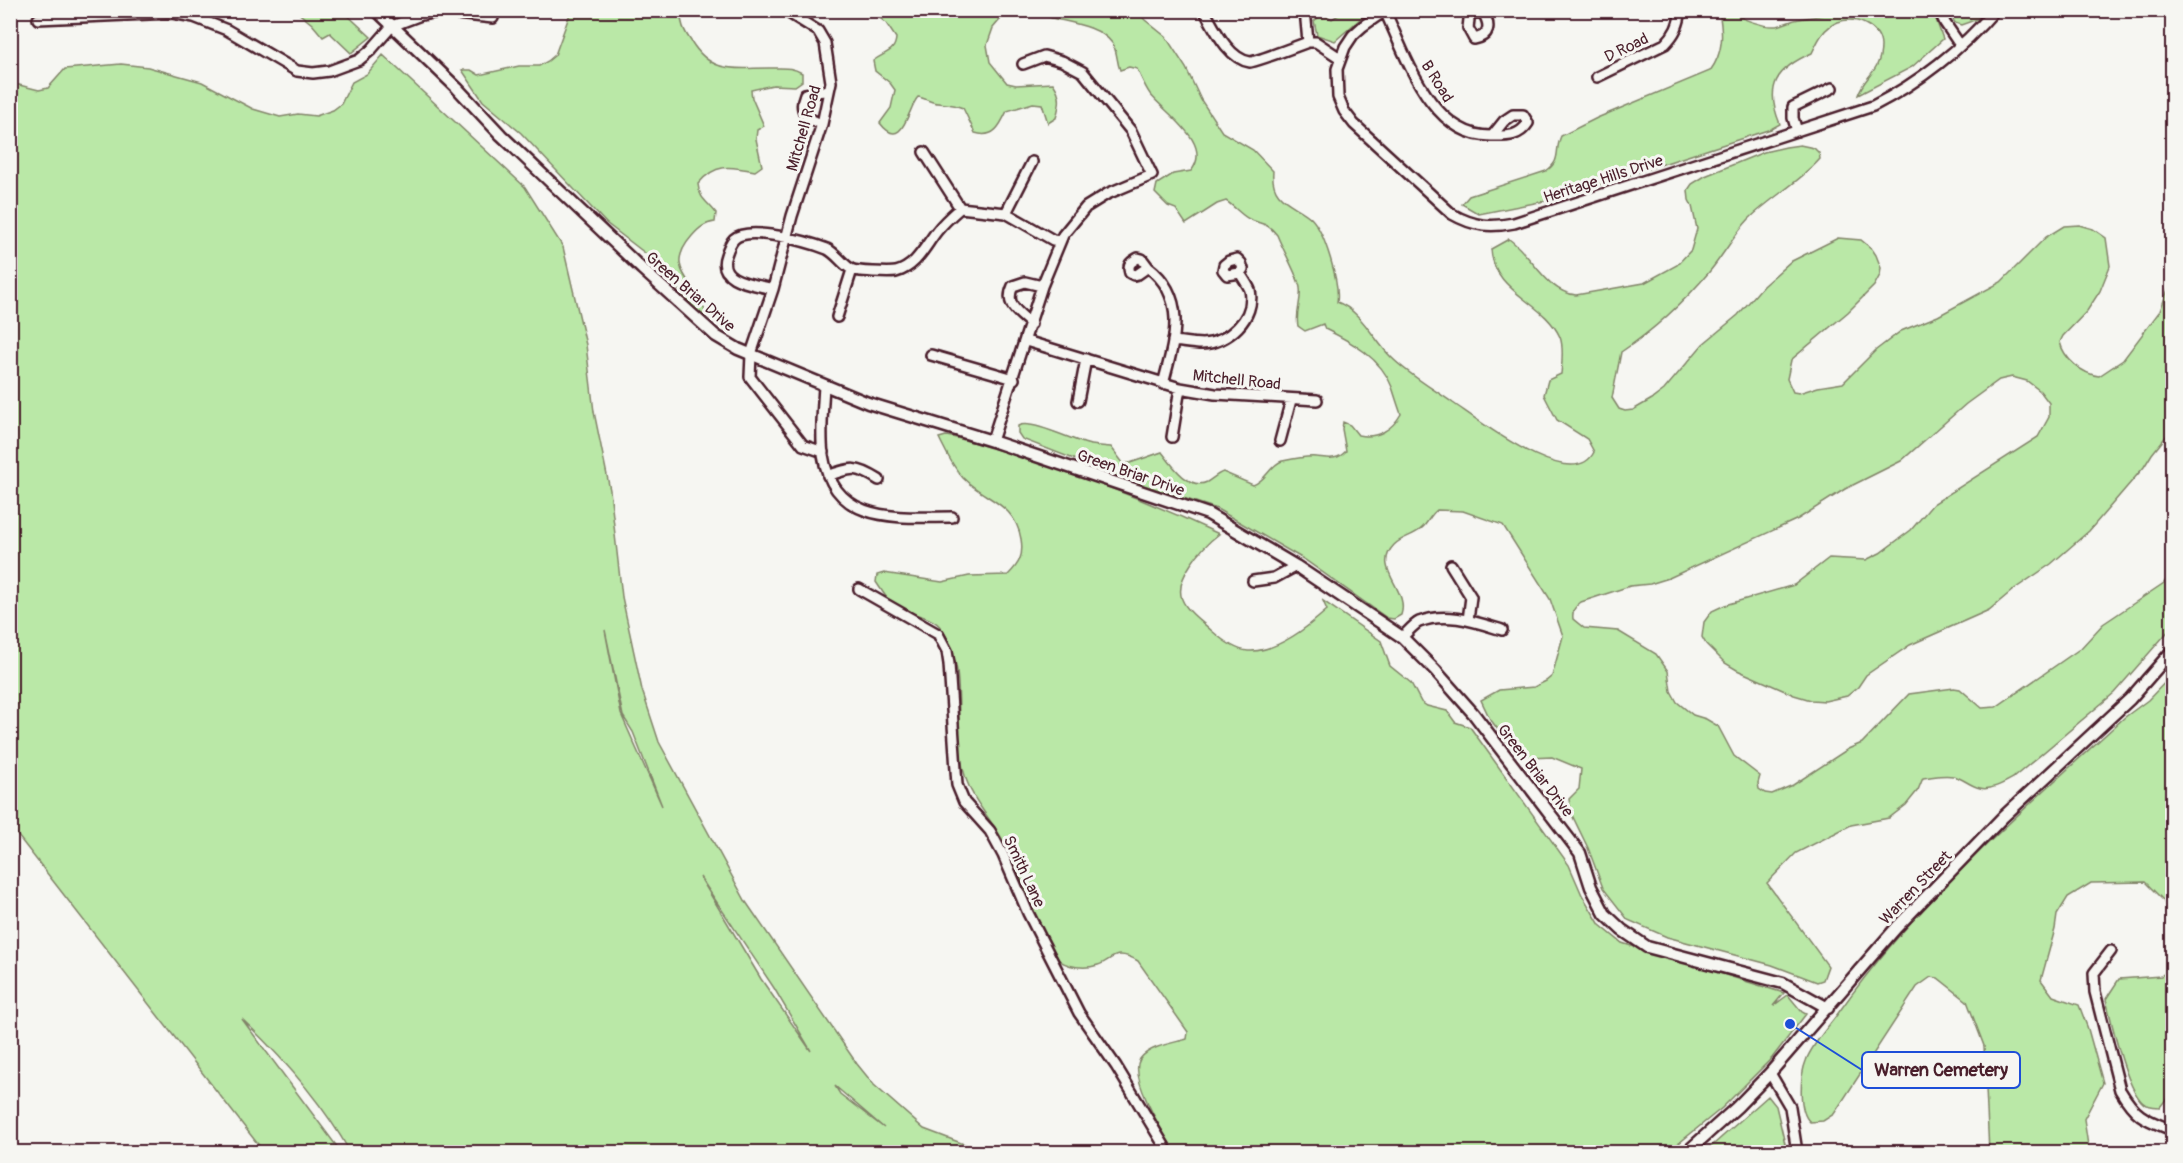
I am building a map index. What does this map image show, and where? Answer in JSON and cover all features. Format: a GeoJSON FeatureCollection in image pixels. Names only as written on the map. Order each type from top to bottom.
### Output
{"type":"FeatureCollection","features":[{"type":"Feature","properties":{"kind":"street","name":"Green Briar Drive"},"geometry":{"type":"LineString","coordinates":[[376,10],[457,88],[501,135],[716,336],[738,349],[868,403],[992,441],[1208,514],[1296,566],[1402,638],[1435,670],[1473,713],[1580,853],[1591,887],[1605,914],[1622,930],[1647,947],[1784,983],[1828,1008]]}},
{"type":"Feature","properties":{"kind":"street","name":"Mitchell Road"},"geometry":{"type":"LineString","coordinates":[[751,354],[773,289],[822,124],[831,82],[825,44],[818,31],[784,10]]}},
{"type":"Feature","properties":{"kind":"street"},"geometry":{"type":"LineString","coordinates":[[1204,10],[1232,52],[1240,58],[1252,62],[1308,42],[1316,42],[1340,58]]}},
{"type":"Feature","properties":{"kind":"street"},"geometry":{"type":"LineString","coordinates":[[1305,10],[1308,42]]}},
{"type":"Feature","properties":{"kind":"street","name":"D Road"},"geometry":{"type":"LineString","coordinates":[[1597,78],[1665,44],[1673,36],[1680,21],[1681,10]]}},
{"type":"Feature","properties":{"kind":"street"},"geometry":{"type":"LineString","coordinates":[[1940,10],[1945,24],[1960,45]]}},
{"type":"Feature","properties":{"kind":"street","name":"Heritage Hills Drive"},"geometry":{"type":"LineString","coordinates":[[1385,11],[1353,35],[1340,58],[1336,82],[1338,97],[1344,111],[1354,124],[1445,208],[1466,222],[1481,226],[1499,226],[1856,112],[1889,98],[1921,77],[1960,45],[1995,10]]}},
{"type":"Feature","properties":{"kind":"street","name":"B Road"},"geometry":{"type":"LineString","coordinates":[[1385,11],[1418,81],[1441,114],[1457,127],[1481,136],[1492,136]]}},
{"type":"Feature","properties":{"kind":"street"},"geometry":{"type":"LineString","coordinates":[[38,19],[172,13],[194,17],[227,30],[297,71],[313,73],[329,71],[359,60],[392,26],[421,15],[438,12],[494,18]]}},
{"type":"Feature","properties":{"kind":"street"},"geometry":{"type":"LineString","coordinates":[[992,441],[1014,379],[1042,286],[1063,235],[1086,207],[1107,194],[1152,175],[1131,131],[1083,72],[1062,61],[1044,56],[1023,64]]}},
{"type":"Feature","properties":{"kind":"street"},"geometry":{"type":"LineString","coordinates":[[1797,131],[1793,118],[1793,107],[1832,88]]}},
{"type":"Feature","properties":{"kind":"street"},"geometry":{"type":"LineString","coordinates":[[822,124],[806,117],[802,110],[802,101],[805,94],[830,90]]}},
{"type":"Feature","properties":{"kind":"street"},"geometry":{"type":"LineString","coordinates":[[924,152],[960,208]]}},
{"type":"Feature","properties":{"kind":"street"},"geometry":{"type":"LineString","coordinates":[[1006,213],[1032,162]]}},
{"type":"Feature","properties":{"kind":"street"},"geometry":{"type":"LineString","coordinates":[[960,208],[1006,213],[1053,240],[1060,241]]}},
{"type":"Feature","properties":{"kind":"street"},"geometry":{"type":"LineString","coordinates":[[773,289],[733,279],[728,273],[724,260],[735,237],[744,233],[787,238],[829,249],[852,270],[895,272],[911,265],[938,230],[960,208]]}},
{"type":"Feature","properties":{"kind":"street"},"geometry":{"type":"LineString","coordinates":[[1148,267],[1167,287],[1174,302],[1173,341],[1163,384]]}},
{"type":"Feature","properties":{"kind":"street"},"geometry":{"type":"LineString","coordinates":[[837,317],[852,270]]}},
{"type":"Feature","properties":{"kind":"street","name":"Mitchell Road"},"geometry":{"type":"LineString","coordinates":[[1173,341],[1203,344],[1218,341],[1241,325],[1248,313],[1250,290],[1240,273]]}},
{"type":"Feature","properties":{"kind":"street"},"geometry":{"type":"LineString","coordinates":[[1031,324],[1010,303],[1009,295],[1013,286],[1025,282],[1042,286]]}},
{"type":"Feature","properties":{"kind":"street","name":"Mitchell Road"},"geometry":{"type":"LineString","coordinates":[[1026,341],[1180,388],[1215,394],[1317,400]]}},
{"type":"Feature","properties":{"kind":"street"},"geometry":{"type":"LineString","coordinates":[[751,354],[750,377],[803,445],[823,452]]}},
{"type":"Feature","properties":{"kind":"street"},"geometry":{"type":"LineString","coordinates":[[931,355],[1014,379]]}},
{"type":"Feature","properties":{"kind":"street"},"geometry":{"type":"LineString","coordinates":[[1078,401],[1086,359]]}},
{"type":"Feature","properties":{"kind":"street"},"geometry":{"type":"LineString","coordinates":[[824,385],[823,452],[828,476],[841,496],[866,512],[900,517],[952,517]]}},
{"type":"Feature","properties":{"kind":"street","name":"Mitchell Road"},"geometry":{"type":"LineString","coordinates":[[1172,436],[1180,388]]}},
{"type":"Feature","properties":{"kind":"street","name":"Mitchell Road"},"geometry":{"type":"LineString","coordinates":[[1280,441],[1292,400]]}},
{"type":"Feature","properties":{"kind":"street"},"geometry":{"type":"LineString","coordinates":[[828,476],[846,470],[862,470],[879,480]]}},
{"type":"Feature","properties":{"kind":"street"},"geometry":{"type":"LineString","coordinates":[[1451,565],[1471,597],[1468,620]]}},
{"type":"Feature","properties":{"kind":"street"},"geometry":{"type":"LineString","coordinates":[[1253,581],[1274,578],[1296,566]]}},
{"type":"Feature","properties":{"kind":"street","name":"Smith Lane"},"geometry":{"type":"LineString","coordinates":[[859,589],[938,634],[947,651],[957,785],[964,802],[990,831],[1028,913],[1079,1013],[1116,1066],[1168,1152]]}},
{"type":"Feature","properties":{"kind":"street"},"geometry":{"type":"LineString","coordinates":[[1402,638],[1418,622],[1441,617],[1468,620],[1502,630]]}},
{"type":"Feature","properties":{"kind":"street","name":"Warren Street"},"geometry":{"type":"LineString","coordinates":[[1687,1152],[1737,1107],[1770,1073],[1896,928],[2004,817],[2130,699],[2172,651]]}},
{"type":"Feature","properties":{"kind":"street"},"geometry":{"type":"LineString","coordinates":[[2111,951],[2094,973],[2095,992],[2120,1090],[2128,1103],[2143,1119],[2172,1130]]}},
{"type":"Feature","properties":{"kind":"street"},"geometry":{"type":"LineString","coordinates":[[1770,1073],[1790,1107],[1797,1152]]}},
{"type":"Feature","properties":{"kind":"green space"},"geometry":{"type":"Polygon","coordinates":[[[681,10],[686,34],[708,60],[728,68],[785,68],[802,73],[802,81],[795,86],[773,85],[751,90],[764,126],[757,130],[756,139],[762,166],[755,171],[730,167],[717,169],[698,184],[702,197],[716,213],[715,222],[705,225],[695,233],[683,248],[680,259],[685,277],[703,304],[706,316],[698,313],[654,260],[606,223],[521,133],[483,101],[462,70],[471,70],[479,75],[519,66],[539,66],[555,55],[571,11],[681,10]]]}},
{"type":"Feature","properties":{"kind":"green space"},"geometry":{"type":"Polygon","coordinates":[[[296,11],[343,11],[371,37],[351,53],[330,33],[323,37],[296,11]]]}},
{"type":"Feature","properties":{"kind":"green space"},"geometry":{"type":"Polygon","coordinates":[[[871,11],[1019,11],[1005,14],[993,28],[987,45],[990,62],[1007,83],[1016,85],[1053,83],[1059,100],[1056,118],[1048,123],[1042,104],[1033,103],[1007,111],[1002,122],[992,133],[975,133],[963,108],[918,97],[899,131],[894,133],[888,131],[880,123],[891,108],[895,90],[875,71],[873,61],[894,47],[896,38],[886,23],[871,11]]]}},
{"type":"Feature","properties":{"kind":"green space"},"geometry":{"type":"Polygon","coordinates":[[[1030,11],[1137,11],[1166,37],[1186,68],[1201,100],[1222,132],[1253,150],[1273,171],[1273,181],[1279,196],[1305,213],[1316,225],[1330,258],[1336,283],[1337,302],[1353,312],[1405,370],[1525,450],[1546,460],[1566,465],[1583,463],[1594,452],[1587,439],[1557,420],[1544,395],[1548,380],[1561,374],[1560,337],[1543,314],[1509,287],[1500,276],[1494,264],[1491,249],[1509,239],[1556,287],[1576,295],[1644,283],[1677,265],[1691,250],[1697,229],[1689,200],[1688,190],[1692,184],[1705,176],[1764,152],[1800,145],[1814,148],[1819,153],[1820,159],[1749,219],[1710,271],[1690,293],[1657,325],[1621,352],[1612,398],[1619,409],[1633,410],[1664,390],[1703,344],[1738,315],[1763,286],[1790,262],[1838,238],[1861,240],[1872,249],[1881,268],[1880,275],[1874,286],[1848,312],[1791,360],[1787,379],[1793,392],[1799,393],[1843,383],[1876,350],[1901,331],[1938,316],[2001,282],[2046,237],[2064,226],[2079,225],[2093,229],[2106,238],[2110,266],[2100,291],[2087,311],[2060,342],[2070,360],[2086,372],[2099,376],[2123,360],[2160,311],[2172,279],[2172,429],[2144,467],[2089,531],[2051,564],[1989,610],[1910,645],[1866,675],[1858,687],[1847,696],[1825,701],[1811,700],[1737,670],[1725,663],[1706,644],[1702,637],[1704,622],[1712,611],[1725,605],[1794,585],[1829,558],[1866,560],[1880,553],[1911,530],[1933,504],[2038,437],[2049,417],[2049,403],[2040,391],[2027,381],[2012,377],[1999,380],[1966,404],[1901,461],[1845,489],[1798,519],[1669,578],[1650,584],[1630,586],[1581,602],[1575,607],[1573,619],[1584,628],[1618,631],[1656,654],[1668,671],[1671,691],[1677,702],[1693,715],[1718,726],[1734,756],[1760,776],[1759,789],[1765,793],[1772,794],[1793,785],[1848,749],[1862,743],[1909,694],[1954,688],[1960,689],[1982,708],[1996,707],[2081,648],[2103,624],[2164,583],[2172,571],[2172,627],[2114,693],[2013,778],[1997,786],[1984,789],[1953,776],[1923,778],[1918,790],[1906,805],[1889,818],[1851,825],[1796,853],[1767,883],[1828,966],[1823,980],[1817,982],[1772,965],[1667,937],[1628,920],[1603,888],[1588,848],[1571,813],[1569,799],[1579,789],[1581,769],[1552,757],[1530,758],[1516,753],[1490,719],[1481,700],[1499,690],[1534,687],[1546,681],[1552,676],[1563,636],[1550,599],[1503,525],[1463,511],[1437,510],[1422,528],[1397,542],[1388,554],[1387,562],[1388,571],[1400,596],[1401,615],[1394,619],[1387,618],[1305,560],[1217,509],[1128,480],[1022,439],[1018,433],[1018,426],[1032,425],[1087,444],[1111,447],[1123,463],[1130,463],[1162,452],[1181,475],[1194,483],[1207,482],[1223,472],[1253,485],[1282,461],[1308,457],[1332,458],[1343,454],[1346,451],[1343,422],[1350,425],[1358,435],[1371,436],[1388,429],[1401,414],[1387,377],[1373,359],[1355,345],[1325,329],[1323,324],[1305,331],[1298,326],[1299,283],[1277,235],[1270,228],[1246,217],[1226,201],[1217,204],[1186,224],[1176,209],[1168,206],[1155,193],[1157,184],[1173,174],[1191,171],[1197,150],[1185,130],[1150,94],[1137,69],[1129,67],[1120,70],[1114,46],[1107,37],[1093,29],[1030,11]]]}},
{"type":"Feature","properties":{"kind":"green space"},"geometry":{"type":"Polygon","coordinates":[[[1345,11],[1369,11],[1335,41],[1317,35],[1314,21],[1323,14],[1332,19],[1345,11]]]}},
{"type":"Feature","properties":{"kind":"green space"},"geometry":{"type":"Polygon","coordinates":[[[1719,11],[1731,11],[1752,22],[1776,26],[1820,16],[1831,11],[1933,11],[1943,39],[1912,67],[1858,95],[1878,62],[1880,39],[1866,24],[1852,20],[1838,22],[1825,31],[1812,53],[1782,72],[1774,89],[1773,99],[1780,124],[1771,129],[1555,199],[1479,214],[1462,204],[1469,196],[1546,171],[1556,159],[1561,136],[1597,118],[1710,71],[1720,49],[1719,11]]]}},
{"type":"Feature","properties":{"kind":"green space"},"geometry":{"type":"Polygon","coordinates":[[[1948,11],[1983,11],[1978,19],[1961,25],[1955,23],[1948,11]]]}},
{"type":"Feature","properties":{"kind":"green space"},"geometry":{"type":"Polygon","coordinates":[[[383,55],[525,187],[563,247],[586,345],[594,412],[610,490],[622,597],[642,690],[659,742],[746,902],[857,1064],[874,1085],[924,1129],[985,1152],[923,1152],[911,1148],[918,1152],[350,1152],[327,1116],[301,1082],[242,1019],[341,1152],[264,1152],[11,827],[11,83],[39,90],[48,88],[65,69],[121,64],[148,67],[202,82],[253,109],[280,117],[298,114],[316,116],[333,110],[341,104],[352,82],[367,74],[383,55]],[[605,630],[621,714],[662,806],[633,732],[623,716],[605,630]],[[700,877],[761,979],[811,1051],[774,988],[700,877]],[[835,1086],[840,1094],[884,1128],[835,1086]]]}},
{"type":"Feature","properties":{"kind":"green space"},"geometry":{"type":"Polygon","coordinates":[[[946,436],[1072,474],[1146,502],[1219,534],[1191,564],[1184,576],[1181,594],[1183,602],[1195,616],[1228,644],[1238,649],[1258,651],[1290,638],[1327,610],[1323,601],[1381,641],[1390,666],[1411,683],[1421,702],[1427,706],[1447,711],[1455,722],[1470,727],[1569,865],[1582,895],[1600,925],[1622,943],[1784,993],[1773,1006],[1788,995],[1806,1014],[1772,1058],[1722,1108],[1668,1152],[1175,1152],[1149,1106],[1139,1079],[1138,1068],[1140,1059],[1149,1051],[1187,1039],[1188,1032],[1138,961],[1117,955],[1098,965],[1082,967],[1071,966],[1057,958],[1006,846],[974,797],[966,779],[959,741],[956,663],[950,645],[937,624],[928,618],[896,607],[876,582],[877,575],[884,573],[942,582],[969,576],[1008,575],[1020,559],[1021,539],[1013,518],[1006,510],[963,478],[939,438],[946,436]]]}},
{"type":"Feature","properties":{"kind":"green space"},"geometry":{"type":"Polygon","coordinates":[[[2172,675],[2172,919],[2163,900],[2145,882],[2091,883],[2068,897],[2057,915],[2041,980],[2053,996],[2079,1005],[2088,1029],[2103,1083],[2084,1119],[2089,1152],[1989,1152],[1984,1046],[1967,1001],[1938,978],[1931,977],[1917,987],[1834,1114],[1823,1121],[1810,1122],[1803,1110],[1801,1093],[1802,1075],[1808,1055],[1870,971],[1903,932],[1974,857],[2125,717],[2148,700],[2172,675]]]}},
{"type":"Feature","properties":{"kind":"green space"},"geometry":{"type":"Polygon","coordinates":[[[2172,967],[2172,1092],[2160,1107],[2155,1107],[2146,1105],[2132,1087],[2106,999],[2119,979],[2161,976],[2172,967]]]}},
{"type":"Feature","properties":{"kind":"green space"},"geometry":{"type":"Polygon","coordinates":[[[1768,1096],[1776,1106],[1787,1152],[1705,1152],[1768,1096]]]}},
{"type":"Feature","properties":{"kind":"place","name":"Warren Cemetery"},"geometry":{"type":"Point","coordinates":[1790,1024]}}]}
